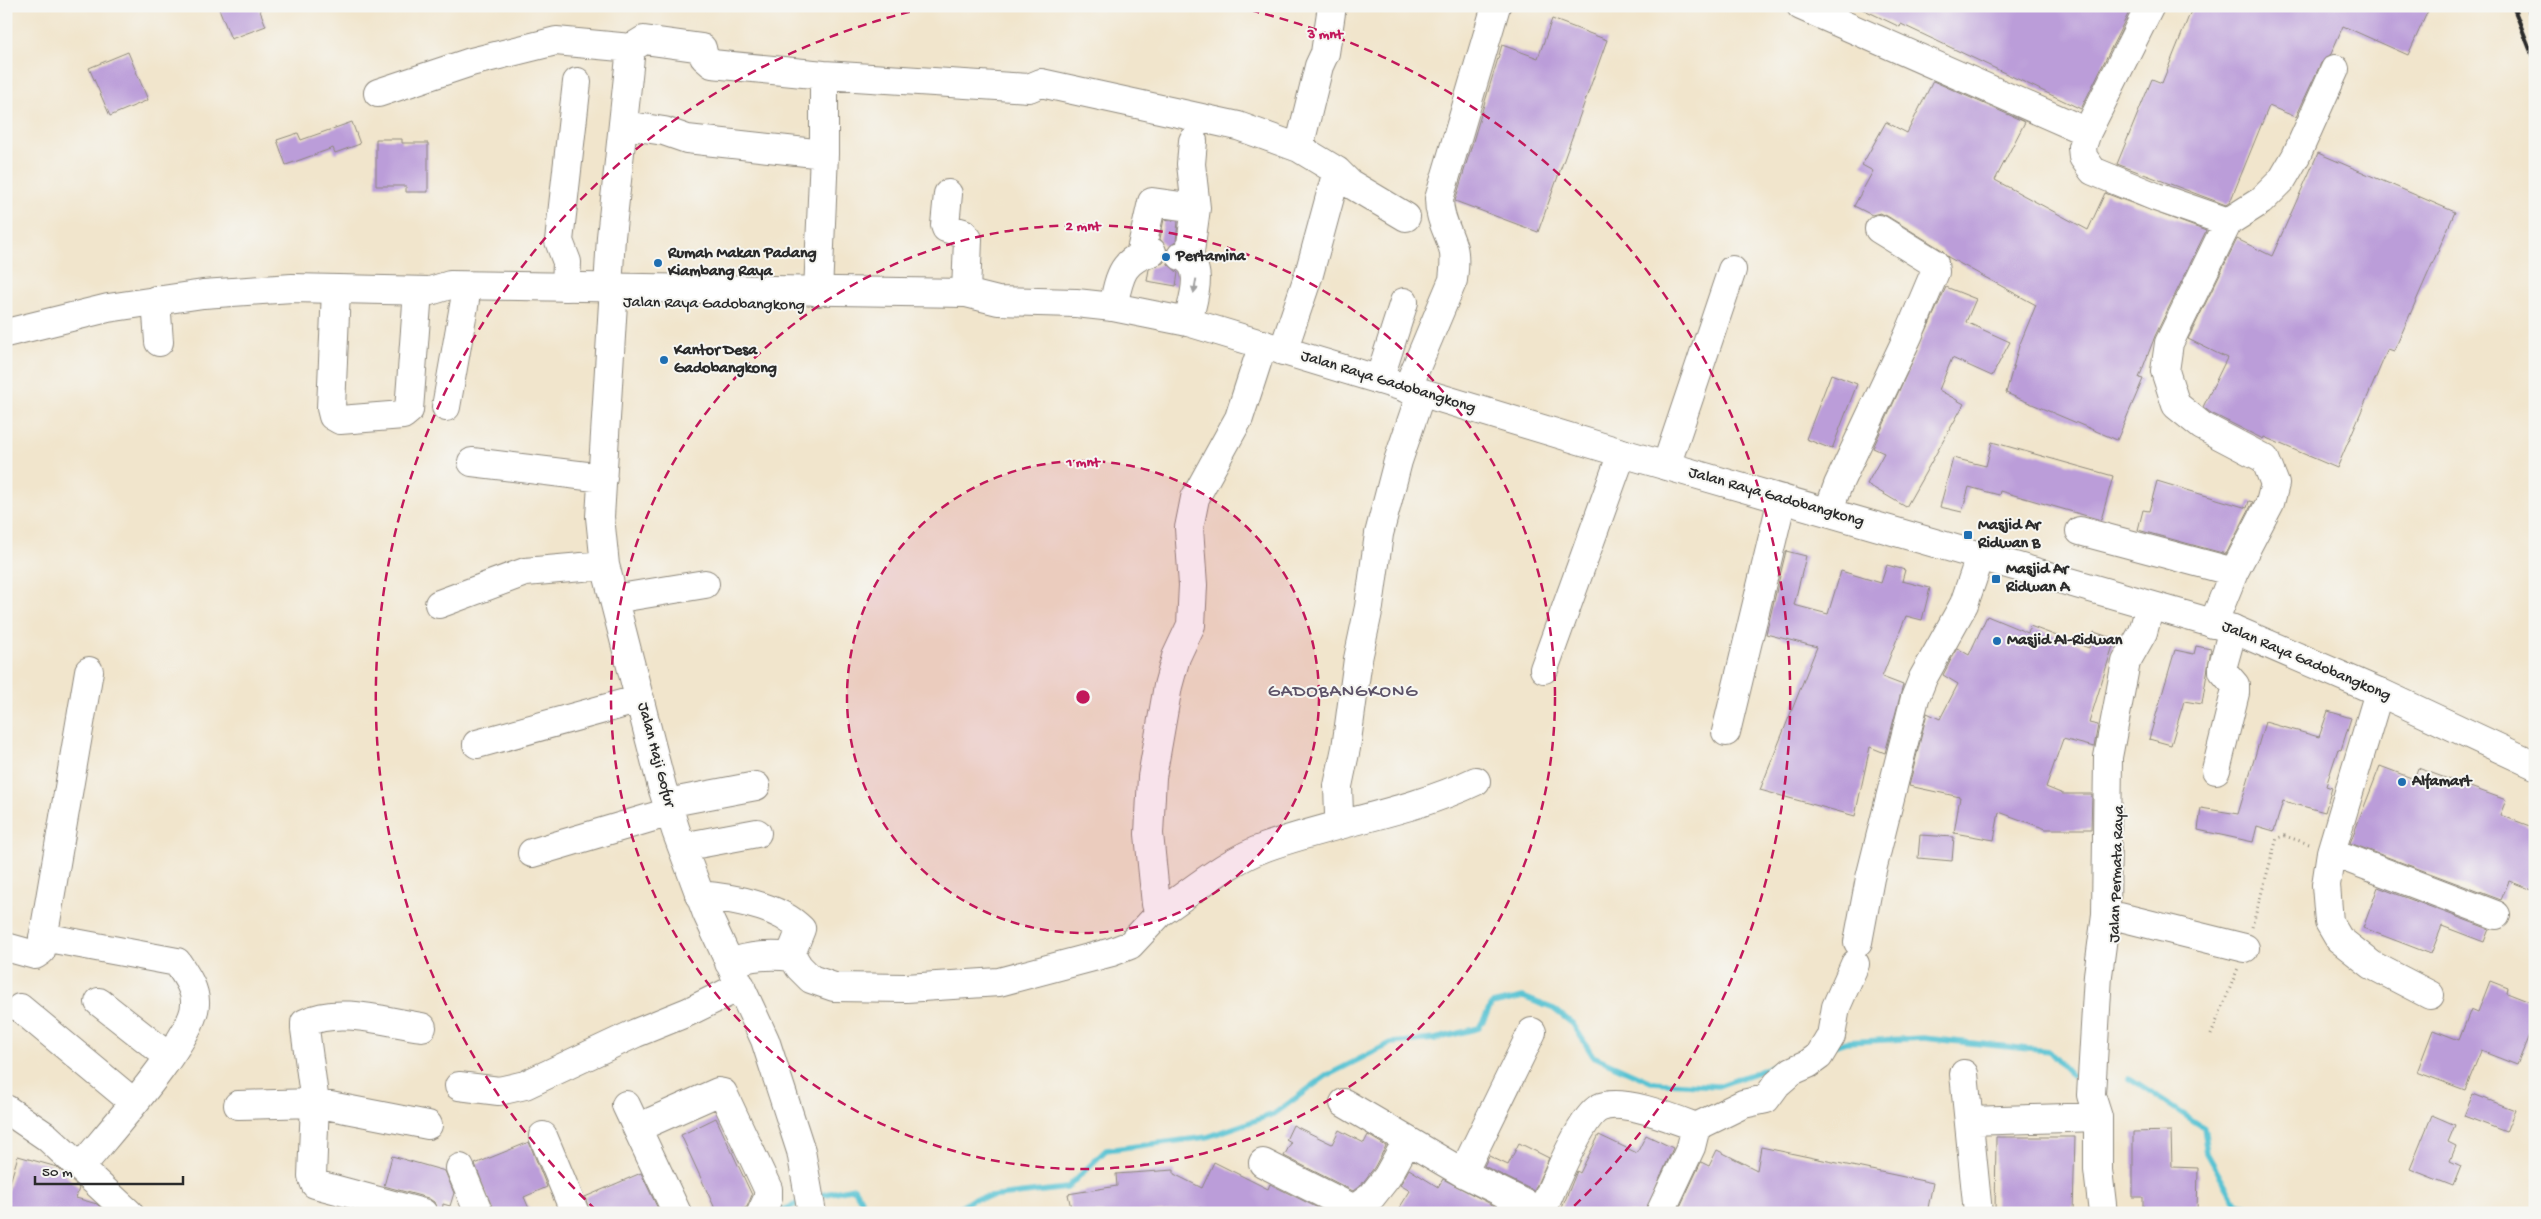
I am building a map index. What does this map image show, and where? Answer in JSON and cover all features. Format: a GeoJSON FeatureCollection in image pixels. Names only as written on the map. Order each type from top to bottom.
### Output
{"type":"FeatureCollection","features":[{"type":"Feature","properties":{"kind":"main road"},"geometry":{"type":"LineString","coordinates":[[1298,148],[1319,66],[1325,54],[1332,6]]}},
{"type":"Feature","properties":{"kind":"main road"},"geometry":{"type":"LineString","coordinates":[[1346,822],[1339,814],[1338,786],[1346,748],[1358,659],[1369,607],[1378,534],[1398,461],[1414,391],[1453,280],[1455,264],[1453,250],[1439,214],[1440,199],[1496,6]]}},
{"type":"Feature","properties":{"kind":"main road"},"geometry":{"type":"LineString","coordinates":[[1801,6],[2087,132]]}},
{"type":"Feature","properties":{"kind":"main road"},"geometry":{"type":"LineString","coordinates":[[2150,6],[2087,132],[2082,147],[2082,157],[2093,171],[2156,197],[2228,222]]}},
{"type":"Feature","properties":{"kind":"main road"},"geometry":{"type":"LineString","coordinates":[[378,92],[472,62],[556,42],[631,48],[644,40],[702,48],[704,58],[712,64],[824,75],[1029,88],[1041,83],[1238,126],[1298,148],[1337,171],[1349,183],[1406,217]]}},
{"type":"Feature","properties":{"kind":"main road","name":"Jalan Haji Gofur"},"geometry":{"type":"LineString","coordinates":[[631,48],[611,237],[611,295],[600,517],[605,565],[669,807],[699,895],[765,1040],[801,1151],[811,1203]]}},
{"type":"Feature","properties":{"kind":"main road"},"geometry":{"type":"LineString","coordinates":[[2216,770],[2235,693],[2235,685],[2223,670],[2224,626],[2234,572],[2270,503],[2275,484],[2265,459],[2202,426],[2176,405],[2165,371],[2169,343],[2228,222],[2261,202],[2282,180],[2296,156],[2335,69]]}},
{"type":"Feature","properties":{"kind":"main road"},"geometry":{"type":"LineString","coordinates":[[818,292],[824,154],[824,75]]}},
{"type":"Feature","properties":{"kind":"main road"},"geometry":{"type":"LineString","coordinates":[[566,287],[566,262],[559,241],[577,82]]}},
{"type":"Feature","properties":{"kind":"main road"},"geometry":{"type":"LineString","coordinates":[[624,125],[664,131],[687,139],[824,154]]}},
{"type":"Feature","properties":{"kind":"main road"},"geometry":{"type":"LineString","coordinates":[[1188,322],[1196,276],[1195,267],[1185,257],[1196,208],[1191,164],[1193,141]]}},
{"type":"Feature","properties":{"kind":"main road"},"geometry":{"type":"LineString","coordinates":[[1160,913],[1156,904],[1149,834],[1152,777],[1168,686],[1176,657],[1191,625],[1193,586],[1189,528],[1196,498],[1239,418],[1312,266],[1337,171]]}},
{"type":"Feature","properties":{"kind":"main road"},"geometry":{"type":"LineString","coordinates":[[948,194],[946,228],[964,233],[968,239],[966,293]]}},
{"type":"Feature","properties":{"kind":"main road"},"geometry":{"type":"LineString","coordinates":[[1113,307],[1118,281],[1129,261],[1146,253],[1152,202],[1196,208]]}},
{"type":"Feature","properties":{"kind":"main road"},"geometry":{"type":"LineString","coordinates":[[1828,512],[1838,485],[1908,336],[1935,272],[1934,263],[1880,229]]}},
{"type":"Feature","properties":{"kind":"main road"},"geometry":{"type":"LineString","coordinates":[[1666,466],[1732,270]]}},
{"type":"Feature","properties":{"kind":"main road","name":"Jalan Raya Gadobangkong"},"geometry":{"type":"LineString","coordinates":[[6,333],[156,300],[203,294],[292,288],[424,291],[450,285],[566,287],[611,295],[966,310],[998,301]]}},
{"type":"Feature","properties":{"kind":"main road"},"geometry":{"type":"LineString","coordinates":[[336,290],[331,408],[333,416],[340,420],[403,415],[409,410],[424,291]]}},
{"type":"Feature","properties":{"kind":"main road","name":"Jalan Raya Gadobangkong"},"geometry":{"type":"LineString","coordinates":[[424,291],[450,300],[818,292],[966,293],[998,301],[1076,303],[1113,307],[1188,322],[1666,466],[2224,626],[2379,692],[2535,765]]}},
{"type":"Feature","properties":{"kind":"main road"},"geometry":{"type":"LineString","coordinates":[[156,300],[159,342]]}},
{"type":"Feature","properties":{"kind":"main road"},"geometry":{"type":"LineString","coordinates":[[446,407],[465,300]]}},
{"type":"Feature","properties":{"kind":"main road"},"geometry":{"type":"LineString","coordinates":[[1379,380],[1404,302]]}},
{"type":"Feature","properties":{"kind":"main road"},"geometry":{"type":"LineString","coordinates":[[1544,669],[1622,453]]}},
{"type":"Feature","properties":{"kind":"main road"},"geometry":{"type":"LineString","coordinates":[[472,462],[602,478]]}},
{"type":"Feature","properties":{"kind":"main road"},"geometry":{"type":"LineString","coordinates":[[1726,732],[1782,499]]}},
{"type":"Feature","properties":{"kind":"main road"},"geometry":{"type":"LineString","coordinates":[[2080,531],[2234,572]]}},
{"type":"Feature","properties":{"kind":"main road"},"geometry":{"type":"LineString","coordinates":[[1344,1104],[1463,1173],[1543,1212],[1583,1124],[1599,1108],[1620,1104],[1675,1118],[1696,1127],[1743,1104],[1766,1099],[1777,1084],[1792,1070],[1808,1064],[1825,1046],[1836,1007],[1856,953],[1870,878],[1915,698],[1922,678],[1964,604],[1980,557]]}},
{"type":"Feature","properties":{"kind":"main road"},"geometry":{"type":"LineString","coordinates":[[439,604],[525,572],[605,565]]}},
{"type":"Feature","properties":{"kind":"main road"},"geometry":{"type":"LineString","coordinates":[[614,598],[705,584]]}},
{"type":"Feature","properties":{"kind":"main road"},"geometry":{"type":"LineString","coordinates":[[2103,1213],[2098,1170],[2098,1117],[2091,1095],[2098,975],[2106,914],[2108,757],[2126,662],[2143,632],[2150,606]]}},
{"type":"Feature","properties":{"kind":"main road","name":"Jalan Permata Raya"},"geometry":{"type":"LineString","coordinates":[[2098,1117],[2105,1095],[2113,978],[2120,917],[2121,758],[2141,666],[2143,632]]}},
{"type":"Feature","properties":{"kind":"main road"},"geometry":{"type":"LineString","coordinates":[[6,947],[35,954],[41,951],[88,671]]}},
{"type":"Feature","properties":{"kind":"main road"},"geometry":{"type":"LineString","coordinates":[[2379,692],[2331,852],[2326,885],[2330,922],[2339,939],[2372,965],[2430,995]]}},
{"type":"Feature","properties":{"kind":"main road"},"geometry":{"type":"LineString","coordinates":[[476,744],[640,699]]}},
{"type":"Feature","properties":{"kind":"main road"},"geometry":{"type":"LineString","coordinates":[[459,1086],[498,1092],[525,1085],[627,1037],[695,1009],[756,956],[773,954],[792,957],[811,979],[834,987],[906,988],[999,982],[1124,947],[1152,924],[1160,913],[1239,859],[1265,847],[1346,822],[1386,813],[1476,781]]}},
{"type":"Feature","properties":{"kind":"main road"},"geometry":{"type":"LineString","coordinates":[[532,853],[669,807],[756,786]]}},
{"type":"Feature","properties":{"kind":"main road"},"geometry":{"type":"LineString","coordinates":[[682,847],[757,833]]}},
{"type":"Feature","properties":{"kind":"main road"},"geometry":{"type":"LineString","coordinates":[[2331,852],[2496,915]]}},
{"type":"Feature","properties":{"kind":"main road"},"geometry":{"type":"LineString","coordinates":[[699,895],[742,900],[788,919],[800,927],[792,957]]}},
{"type":"Feature","properties":{"kind":"main road"},"geometry":{"type":"LineString","coordinates":[[2120,917],[2245,948]]}},
{"type":"Feature","properties":{"kind":"main road"},"geometry":{"type":"LineString","coordinates":[[43,937],[177,962],[189,982],[195,1005],[188,1028],[169,1058],[80,1168]]}},
{"type":"Feature","properties":{"kind":"main road"},"geometry":{"type":"LineString","coordinates":[[98,1002],[169,1058]]}},
{"type":"Feature","properties":{"kind":"main road"},"geometry":{"type":"LineString","coordinates":[[20,1008],[133,1102]]}},
{"type":"Feature","properties":{"kind":"main road"},"geometry":{"type":"LineString","coordinates":[[422,1027],[343,1015],[305,1024],[315,1103],[312,1176],[315,1184],[423,1213]]}},
{"type":"Feature","properties":{"kind":"main road"},"geometry":{"type":"LineString","coordinates":[[1463,1173],[1532,1032]]}},
{"type":"Feature","properties":{"kind":"main road"},"geometry":{"type":"LineString","coordinates":[[1964,1074],[1978,1213]]}},
{"type":"Feature","properties":{"kind":"main road"},"geometry":{"type":"LineString","coordinates":[[677,1213],[632,1116],[721,1092],[768,1189],[764,1205]]}},
{"type":"Feature","properties":{"kind":"main road"},"geometry":{"type":"LineString","coordinates":[[238,1105],[315,1103],[428,1125]]}},
{"type":"Feature","properties":{"kind":"main road"},"geometry":{"type":"LineString","coordinates":[[6,1109],[47,1137],[129,1213]]}},
{"type":"Feature","properties":{"kind":"main road"},"geometry":{"type":"LineString","coordinates":[[1970,1120],[2098,1117]]}},
{"type":"Feature","properties":{"kind":"main road"},"geometry":{"type":"LineString","coordinates":[[1660,1213],[1691,1147],[1696,1127]]}},
{"type":"Feature","properties":{"kind":"main road"},"geometry":{"type":"LineString","coordinates":[[543,1136],[575,1213]]}},
{"type":"Feature","properties":{"kind":"main road"},"geometry":{"type":"LineString","coordinates":[[1263,1163],[1351,1211],[1372,1196],[1387,1177],[1407,1141]]}},
{"type":"Feature","properties":{"kind":"main road"},"geometry":{"type":"LineString","coordinates":[[460,1168],[479,1213]]}},
{"type":"Feature","properties":{"kind":"path"},"geometry":{"type":"LineString","coordinates":[[2210,1035],[2245,948],[2278,838],[2285,836],[2331,852]]}},
{"type":"Feature","properties":{"kind":"building"},"geometry":{"type":"Polygon","coordinates":[[[218,6],[258,6],[266,26],[231,39],[218,6]]]}},
{"type":"Feature","properties":{"kind":"building"},"geometry":{"type":"Polygon","coordinates":[[[1856,6],[2132,6],[2081,109],[1901,24],[1900,27],[1856,6]]]}},
{"type":"Feature","properties":{"kind":"building"},"geometry":{"type":"Polygon","coordinates":[[[2193,6],[2430,6],[2408,55],[2343,26],[2331,54],[2321,63],[2296,117],[2269,106],[2230,202],[2226,205],[2117,164],[2152,79],[2162,83],[2193,6]]]}},
{"type":"Feature","properties":{"kind":"building"},"geometry":{"type":"Polygon","coordinates":[[[1552,19],[1607,40],[1538,232],[1455,201],[1502,45],[1538,58],[1552,19]]]}},
{"type":"Feature","properties":{"kind":"building"},"geometry":{"type":"Polygon","coordinates":[[[128,52],[148,100],[110,116],[89,68],[128,52]]]}},
{"type":"Feature","properties":{"kind":"building"},"geometry":{"type":"Polygon","coordinates":[[[1933,81],[2025,122],[1995,180],[2088,230],[2105,193],[2206,231],[2155,336],[2139,378],[2143,379],[2117,440],[2006,393],[2019,346],[2036,305],[1948,257],[1942,250],[1887,216],[1880,213],[1872,215],[1854,206],[1873,171],[1862,165],[1886,122],[1907,133],[1933,81]]]}},
{"type":"Feature","properties":{"kind":"building"},"geometry":{"type":"Polygon","coordinates":[[[352,122],[360,144],[335,153],[333,148],[286,165],[277,140],[298,133],[301,140],[352,122]]]}},
{"type":"Feature","properties":{"kind":"building"},"geometry":{"type":"Polygon","coordinates":[[[376,139],[402,139],[402,143],[428,143],[428,192],[406,192],[406,186],[376,186],[376,139]]]}},
{"type":"Feature","properties":{"kind":"building"},"geometry":{"type":"Polygon","coordinates":[[[2318,153],[2455,212],[2394,351],[2388,349],[2337,468],[2264,437],[2263,439],[2211,413],[2203,407],[2227,358],[2188,339],[2237,239],[2272,256],[2318,153]]]}},
{"type":"Feature","properties":{"kind":"building"},"geometry":{"type":"Polygon","coordinates":[[[1164,219],[1178,221],[1176,242],[1167,250],[1160,239],[1164,219]]]}},
{"type":"Feature","properties":{"kind":"building"},"geometry":{"type":"Polygon","coordinates":[[[1166,258],[1168,264],[1178,273],[1176,286],[1147,281],[1149,269],[1163,263],[1166,258]]]}},
{"type":"Feature","properties":{"kind":"building"},"geometry":{"type":"Polygon","coordinates":[[[1946,287],[1976,299],[1966,322],[2010,342],[1992,376],[1952,358],[1939,390],[1964,404],[1906,507],[1867,484],[1884,453],[1873,448],[1946,287]]]}},
{"type":"Feature","properties":{"kind":"building"},"geometry":{"type":"Polygon","coordinates":[[[1831,374],[1857,384],[1832,449],[1806,439],[1831,374]]]}},
{"type":"Feature","properties":{"kind":"building"},"geometry":{"type":"Polygon","coordinates":[[[1992,442],[2113,476],[2101,520],[2000,491],[1999,495],[1969,487],[1962,512],[1940,507],[1953,458],[1986,466],[1992,442]]]}},
{"type":"Feature","properties":{"kind":"building"},"geometry":{"type":"Polygon","coordinates":[[[2157,481],[2247,508],[2249,501],[2253,502],[2226,554],[2138,530],[2143,510],[2149,511],[2157,481]]]}},
{"type":"Feature","properties":{"kind":"building"},"geometry":{"type":"Polygon","coordinates":[[[1786,551],[1806,556],[1794,605],[1828,614],[1841,571],[1881,583],[1887,565],[1905,570],[1902,581],[1930,588],[1922,620],[1906,616],[1882,677],[1903,685],[1885,753],[1870,747],[1855,816],[1760,790],[1817,647],[1766,634],[1786,551]]]}},
{"type":"Feature","properties":{"kind":"building"},"geometry":{"type":"Polygon","coordinates":[[[1987,616],[2028,633],[2030,626],[2089,648],[2094,632],[2115,639],[2089,723],[2098,725],[2094,747],[2063,739],[2046,787],[2063,794],[2092,794],[2091,829],[2046,829],[1999,812],[1994,840],[1954,833],[1960,797],[1909,786],[1927,713],[1940,719],[1958,684],[1943,675],[1957,648],[1969,655],[1987,616]]]}},
{"type":"Feature","properties":{"kind":"building"},"geometry":{"type":"Polygon","coordinates":[[[2196,646],[2211,649],[2202,704],[2184,701],[2171,745],[2149,739],[2175,650],[2194,654],[2196,646]]]}},
{"type":"Feature","properties":{"kind":"building"},"geometry":{"type":"Polygon","coordinates":[[[2328,711],[2351,718],[2341,750],[2338,749],[2326,786],[2332,788],[2325,812],[2283,801],[2274,831],[2257,826],[2253,842],[2198,830],[2201,808],[2238,814],[2265,722],[2319,737],[2328,711]]]}},
{"type":"Feature","properties":{"kind":"building"},"geometry":{"type":"Polygon","coordinates":[[[2380,766],[2414,779],[2418,768],[2506,800],[2500,815],[2535,828],[2535,891],[2509,881],[2501,900],[2350,843],[2380,766]]]}},
{"type":"Feature","properties":{"kind":"building"},"geometry":{"type":"Polygon","coordinates":[[[1920,835],[1954,837],[1952,861],[1918,858],[1920,835]]]}},
{"type":"Feature","properties":{"kind":"building"},"geometry":{"type":"Polygon","coordinates":[[[2378,887],[2489,929],[2484,942],[2442,926],[2431,954],[2363,928],[2378,887]]]}},
{"type":"Feature","properties":{"kind":"building"},"geometry":{"type":"Polygon","coordinates":[[[2490,981],[2508,988],[2507,993],[2535,1004],[2535,1022],[2517,1065],[2481,1051],[2465,1090],[2417,1072],[2433,1030],[2459,1040],[2471,1009],[2478,1012],[2490,981]]]}},
{"type":"Feature","properties":{"kind":"building"},"geometry":{"type":"Polygon","coordinates":[[[2473,1094],[2515,1110],[2506,1132],[2464,1116],[2473,1094]]]}},
{"type":"Feature","properties":{"kind":"building"},"geometry":{"type":"Polygon","coordinates":[[[2432,1115],[2455,1125],[2448,1142],[2456,1146],[2450,1161],[2461,1166],[2453,1186],[2410,1169],[2432,1115]]]}},
{"type":"Feature","properties":{"kind":"building"},"geometry":{"type":"Polygon","coordinates":[[[716,1118],[752,1195],[747,1207],[734,1213],[717,1213],[681,1135],[716,1118]]]}},
{"type":"Feature","properties":{"kind":"building"},"geometry":{"type":"Polygon","coordinates":[[[1293,1125],[1332,1144],[1339,1130],[1364,1143],[1368,1135],[1386,1146],[1374,1168],[1361,1185],[1353,1191],[1284,1156],[1291,1143],[1286,1140],[1293,1125]]]}},
{"type":"Feature","properties":{"kind":"building"},"geometry":{"type":"Polygon","coordinates":[[[2171,1131],[2172,1167],[2198,1168],[2197,1213],[2143,1213],[2143,1197],[2133,1197],[2133,1132],[2171,1131]]]}},
{"type":"Feature","properties":{"kind":"building"},"geometry":{"type":"Polygon","coordinates":[[[1599,1135],[1637,1153],[1646,1135],[1673,1148],[1645,1213],[1560,1213],[1577,1171],[1580,1173],[1599,1135]]]}},
{"type":"Feature","properties":{"kind":"building"},"geometry":{"type":"Polygon","coordinates":[[[1996,1137],[2075,1137],[2073,1213],[1995,1213],[1996,1137]]]}},
{"type":"Feature","properties":{"kind":"building"},"geometry":{"type":"Polygon","coordinates":[[[529,1142],[547,1187],[524,1197],[531,1213],[494,1213],[475,1164],[529,1142]]]}},
{"type":"Feature","properties":{"kind":"building"},"geometry":{"type":"Polygon","coordinates":[[[1519,1143],[1549,1158],[1534,1191],[1484,1166],[1489,1156],[1508,1165],[1519,1143]]]}},
{"type":"Feature","properties":{"kind":"building"},"geometry":{"type":"Polygon","coordinates":[[[1761,1147],[1933,1183],[1927,1213],[1677,1213],[1701,1162],[1709,1166],[1717,1150],[1757,1170],[1761,1147]]]}},
{"type":"Feature","properties":{"kind":"building"},"geometry":{"type":"Polygon","coordinates":[[[18,1156],[57,1167],[79,1188],[76,1198],[97,1204],[106,1213],[6,1213],[6,1196],[18,1156]]]}},
{"type":"Feature","properties":{"kind":"building"},"geometry":{"type":"Polygon","coordinates":[[[392,1156],[445,1171],[454,1193],[450,1206],[443,1204],[442,1213],[438,1213],[434,1202],[428,1198],[384,1186],[392,1156]]]}},
{"type":"Feature","properties":{"kind":"building"},"geometry":{"type":"Polygon","coordinates":[[[1214,1162],[1268,1189],[1270,1184],[1326,1212],[1199,1213],[1201,1208],[1141,1213],[1072,1213],[1068,1194],[1117,1186],[1116,1174],[1174,1170],[1174,1174],[1202,1188],[1214,1162]]]}},
{"type":"Feature","properties":{"kind":"building"},"geometry":{"type":"Polygon","coordinates":[[[1409,1169],[1438,1187],[1443,1179],[1508,1213],[1409,1213],[1400,1207],[1410,1191],[1400,1185],[1409,1169]]]}},
{"type":"Feature","properties":{"kind":"building"},"geometry":{"type":"Polygon","coordinates":[[[641,1173],[660,1213],[590,1213],[585,1197],[641,1173]]]}},
{"type":"Feature","properties":{"kind":"waterway"},"geometry":{"type":"LineString","coordinates":[[952,1213],[973,1199],[1067,1188],[1106,1150],[1207,1137],[1274,1114],[1326,1076],[1391,1043],[1435,1039],[1479,1028],[1492,1004],[1523,997],[1554,1009],[1573,1024],[1593,1056],[1651,1082],[1718,1086],[1788,1061]]}},
{"type":"Feature","properties":{"kind":"waterway"},"geometry":{"type":"LineString","coordinates":[[1837,1045],[1846,1042],[1923,1038],[2049,1051],[2071,1075]]}},
{"type":"Feature","properties":{"kind":"waterway"},"geometry":{"type":"LineString","coordinates":[[2128,1078],[2203,1127],[2207,1153],[2235,1202],[2267,1213]]}},
{"type":"Feature","properties":{"kind":"waterway"},"geometry":{"type":"LineString","coordinates":[[817,1196],[854,1188],[869,1213]]}},
{"type":"Feature","properties":{"kind":"waterway"},"geometry":{"type":"LineString","coordinates":[[772,1207],[784,1210],[803,1201]]}},
{"type":"Feature","properties":{"kind":"railway"},"geometry":{"type":"LineString","coordinates":[[2513,6],[2535,62]]}},
{"type":"Feature","properties":{"kind":"railway"},"geometry":{"type":"LineString","coordinates":[[2527,6],[2535,26]]}},
{"type":"Feature","properties":{"kind":"place","name":"Pertamina"},"geometry":{"type":"Point","coordinates":[1166,257]}},
{"type":"Feature","properties":{"kind":"place","name":"Rumah Makan Padang Kiambang Raya"},"geometry":{"type":"Point","coordinates":[658,263]}},
{"type":"Feature","properties":{"kind":"place","name":"Kantor Desa Gadobangkong"},"geometry":{"type":"Point","coordinates":[664,360]}},
{"type":"Feature","properties":{"kind":"place","name":"Masjid Ar Ridwan B"},"geometry":{"type":"Point","coordinates":[1968,535]}},
{"type":"Feature","properties":{"kind":"place","name":"Masjid Ar Ridwan A"},"geometry":{"type":"Point","coordinates":[1996,579]}},
{"type":"Feature","properties":{"kind":"place","name":"Masjid Al-Ridwan"},"geometry":{"type":"Point","coordinates":[1997,641]}},
{"type":"Feature","properties":{"kind":"place","name":"Alfamart"},"geometry":{"type":"Point","coordinates":[2402,782]}},
{"type":"Feature","properties":{"kind":"district","name":"GADOBANGKONG"},"geometry":{"type":"Point","coordinates":[1343,692]}}]}
